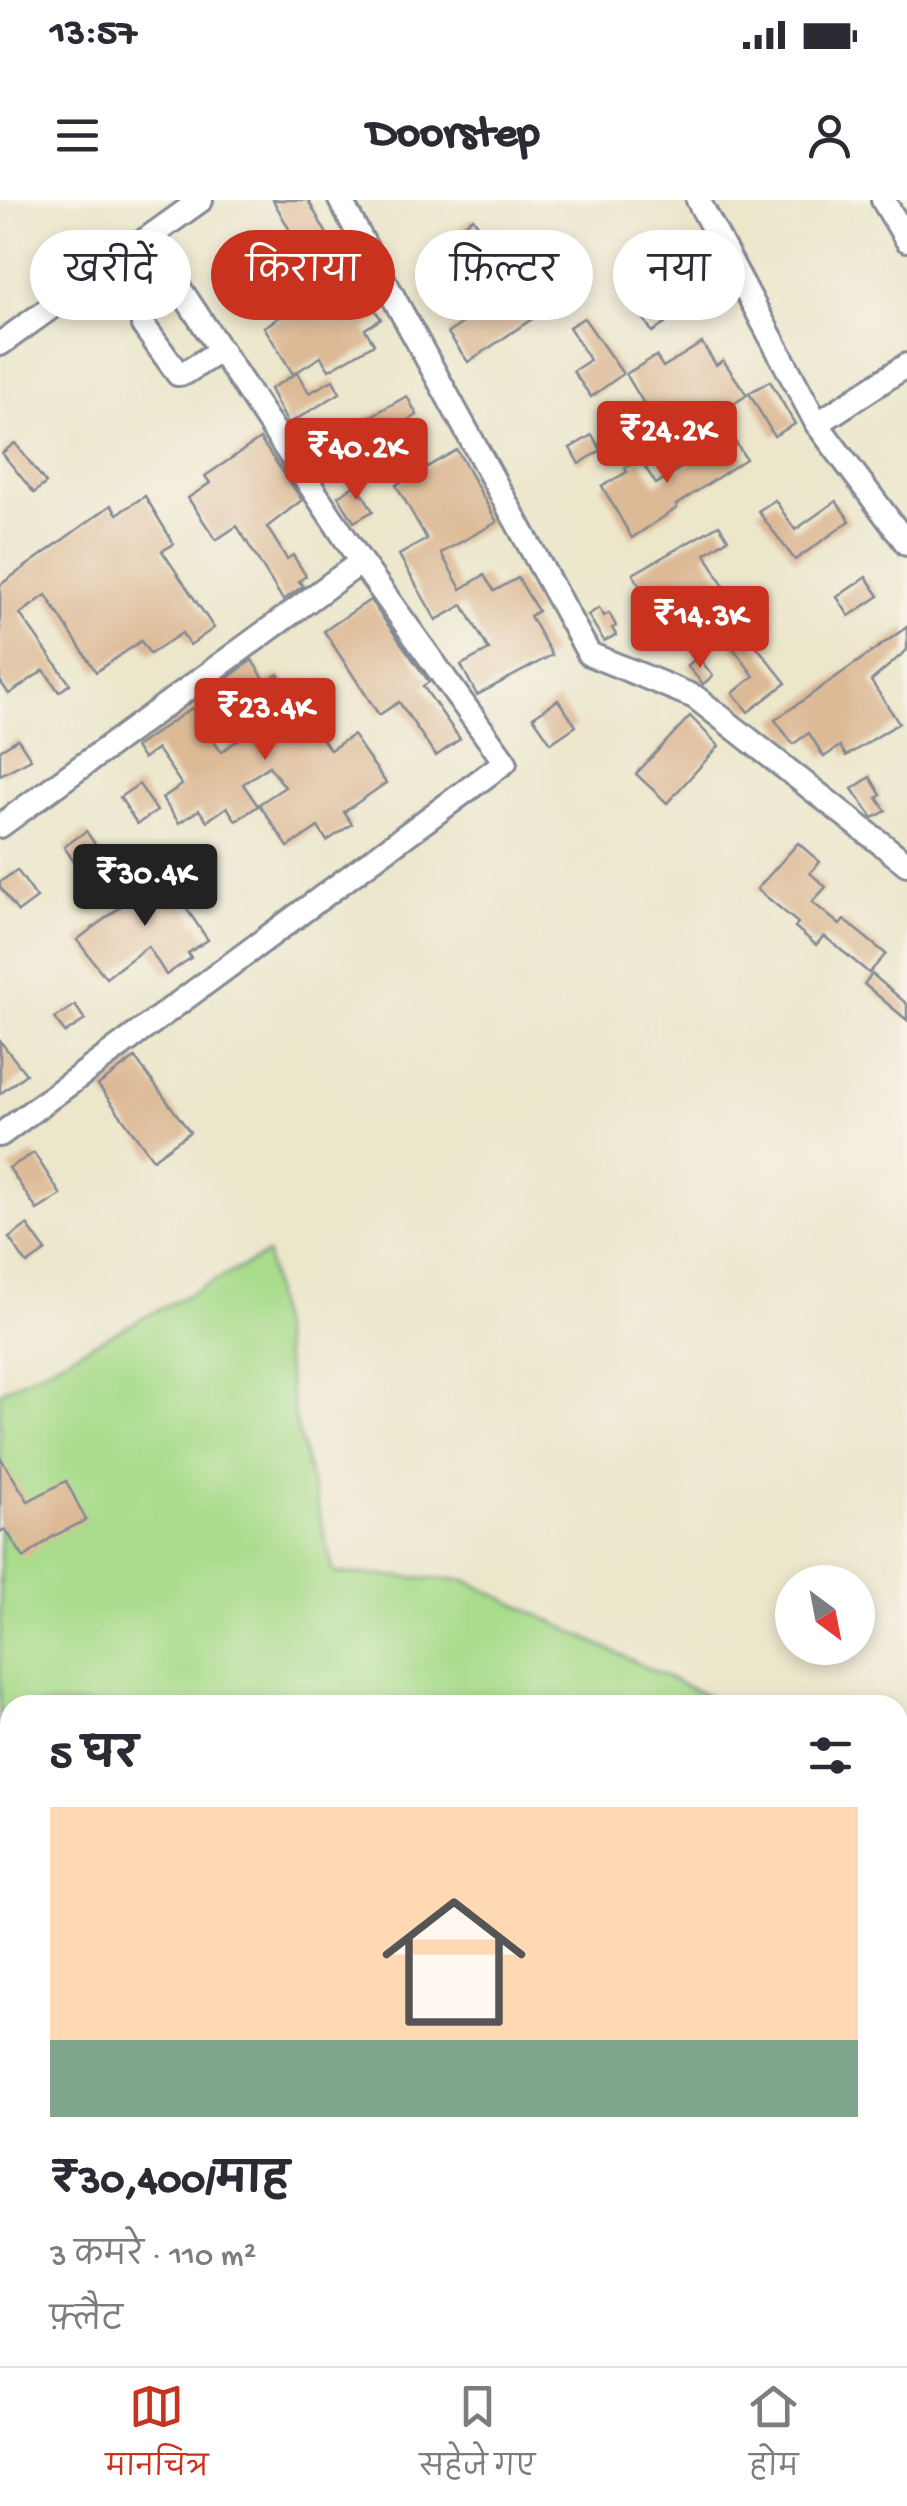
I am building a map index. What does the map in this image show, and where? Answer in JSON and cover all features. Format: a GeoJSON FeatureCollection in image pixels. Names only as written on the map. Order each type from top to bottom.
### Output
{"type":"FeatureCollection","features":[{"type":"Feature","properties":{"kind":"street"},"geometry":{"type":"LineString","coordinates":[[159,230],[201,200]]}},
{"type":"Feature","properties":{"kind":"street"},"geometry":{"type":"LineString","coordinates":[[340,200],[589,654],[695,697],[907,864]]}},
{"type":"Feature","properties":{"kind":"street"},"geometry":{"type":"LineString","coordinates":[[698,200],[817,424],[907,544]]}},
{"type":"Feature","properties":{"kind":"street"},"geometry":{"type":"LineString","coordinates":[[884,200],[907,240]]}},
{"type":"Feature","properties":{"kind":"street"},"geometry":{"type":"LineString","coordinates":[[0,1134],[504,762],[361,562],[191,305]]}},
{"type":"Feature","properties":{"kind":"street"},"geometry":{"type":"LineString","coordinates":[[0,344],[34,320]]}},
{"type":"Feature","properties":{"kind":"street"},"geometry":{"type":"LineString","coordinates":[[143,325],[178,374],[221,350]]}},
{"type":"Feature","properties":{"kind":"street"},"geometry":{"type":"LineString","coordinates":[[817,424],[907,365]]}},
{"type":"Feature","properties":{"kind":"street"},"geometry":{"type":"LineString","coordinates":[[0,826],[361,562]]}},
{"type":"Feature","properties":{"kind":"green space"},"geometry":{"type":"Polygon","coordinates":[[[267,1254],[295,1419],[334,1573],[465,1580],[704,1695],[0,1695],[0,1392],[267,1254]]]}},
{"type":"Feature","properties":{"kind":"building"},"geometry":{"type":"Polygon","coordinates":[[[273,200],[308,200],[325,230],[290,230],[273,200]]]}},
{"type":"Feature","properties":{"kind":"building"},"geometry":{"type":"Polygon","coordinates":[[[473,218],[482,230],[456,230],[473,218]]]}},
{"type":"Feature","properties":{"kind":"building"},"geometry":{"type":"Polygon","coordinates":[[[275,320],[379,320],[365,329],[374,344],[329,370],[321,357],[293,374],[264,327],[275,320]]]}},
{"type":"Feature","properties":{"kind":"building"},"geometry":{"type":"Polygon","coordinates":[[[467,320],[531,320],[468,362],[448,333],[467,320]]]}},
{"type":"Feature","properties":{"kind":"building"},"geometry":{"type":"Polygon","coordinates":[[[585,320],[623,374],[591,397],[573,371],[590,360],[569,327],[585,320]]]}},
{"type":"Feature","properties":{"kind":"building"},"geometry":{"type":"Polygon","coordinates":[[[645,320],[663,320],[665,324],[652,332],[645,320]]]}},
{"type":"Feature","properties":{"kind":"building"},"geometry":{"type":"Polygon","coordinates":[[[702,343],[716,365],[723,360],[747,395],[670,447],[626,374],[656,356],[663,367],[702,343]]]}},
{"type":"Feature","properties":{"kind":"building"},"geometry":{"type":"Polygon","coordinates":[[[297,373],[309,393],[333,380],[340,393],[288,424],[270,389],[297,373]]]}},
{"type":"Feature","properties":{"kind":"building"},"geometry":{"type":"Polygon","coordinates":[[[770,381],[795,424],[774,436],[749,393],[770,381]]]}},
{"type":"Feature","properties":{"kind":"building"},"geometry":{"type":"Polygon","coordinates":[[[407,396],[417,415],[348,454],[337,435],[407,396]]]}},
{"type":"Feature","properties":{"kind":"building"},"geometry":{"type":"Polygon","coordinates":[[[592,435],[601,450],[579,464],[570,448],[592,435]]]}},
{"type":"Feature","properties":{"kind":"building"},"geometry":{"type":"Polygon","coordinates":[[[731,435],[746,459],[632,538],[602,486],[627,472],[625,468],[640,459],[656,484],[731,435]]]}},
{"type":"Feature","properties":{"kind":"building"},"geometry":{"type":"Polygon","coordinates":[[[260,439],[302,500],[267,527],[287,559],[293,555],[306,576],[299,581],[303,586],[283,600],[237,526],[216,540],[188,498],[210,483],[205,476],[260,439]]]}},
{"type":"Feature","properties":{"kind":"building"},"geometry":{"type":"Polygon","coordinates":[[[15,443],[46,483],[34,493],[2,453],[15,443]]]}},
{"type":"Feature","properties":{"kind":"building"},"geometry":{"type":"Polygon","coordinates":[[[457,450],[497,522],[441,553],[461,589],[484,575],[494,591],[518,578],[538,611],[530,616],[552,655],[477,695],[461,665],[489,650],[463,605],[436,620],[399,555],[427,539],[396,485],[457,450]]]}},
{"type":"Feature","properties":{"kind":"building"},"geometry":{"type":"Polygon","coordinates":[[[357,484],[373,511],[354,522],[338,496],[357,484]]]}},
{"type":"Feature","properties":{"kind":"building"},"geometry":{"type":"Polygon","coordinates":[[[145,496],[174,544],[162,551],[214,628],[190,645],[182,633],[150,654],[141,641],[96,672],[46,595],[20,614],[70,684],[59,692],[44,670],[9,694],[0,681],[0,585],[111,505],[117,514],[145,496]]]}},
{"type":"Feature","properties":{"kind":"building"},"geometry":{"type":"Polygon","coordinates":[[[775,500],[795,530],[836,501],[850,521],[795,560],[758,511],[775,500]]]}},
{"type":"Feature","properties":{"kind":"building"},"geometry":{"type":"Polygon","coordinates":[[[719,525],[728,539],[705,554],[725,588],[662,625],[633,574],[719,525]]]}},
{"type":"Feature","properties":{"kind":"building"},"geometry":{"type":"Polygon","coordinates":[[[866,577],[879,596],[849,616],[837,597],[866,577]]]}},
{"type":"Feature","properties":{"kind":"building"},"geometry":{"type":"Polygon","coordinates":[[[370,600],[429,682],[423,686],[460,739],[436,756],[399,702],[379,715],[324,631],[370,600]]]}},
{"type":"Feature","properties":{"kind":"building"},"geometry":{"type":"Polygon","coordinates":[[[599,608],[604,616],[609,613],[616,626],[612,628],[616,635],[604,641],[588,615],[599,608]]]}},
{"type":"Feature","properties":{"kind":"building"},"geometry":{"type":"Polygon","coordinates":[[[907,627],[907,650],[871,681],[899,723],[846,756],[840,746],[824,757],[809,733],[793,744],[775,720],[907,627]]]}},
{"type":"Feature","properties":{"kind":"building"},"geometry":{"type":"Polygon","coordinates":[[[746,633],[786,683],[748,712],[733,693],[754,676],[731,645],[746,633]]]}},
{"type":"Feature","properties":{"kind":"building"},"geometry":{"type":"Polygon","coordinates":[[[698,657],[713,676],[703,684],[687,666],[698,657]]]}},
{"type":"Feature","properties":{"kind":"building"},"geometry":{"type":"Polygon","coordinates":[[[252,660],[266,682],[278,674],[330,750],[353,735],[386,783],[344,812],[352,824],[327,841],[318,827],[288,847],[259,804],[285,787],[269,766],[243,784],[258,806],[236,821],[227,807],[207,821],[199,810],[179,823],[162,798],[182,785],[157,749],[143,759],[135,747],[192,708],[221,752],[249,732],[232,706],[239,701],[225,680],[252,660]]]}},
{"type":"Feature","properties":{"kind":"building"},"geometry":{"type":"Polygon","coordinates":[[[558,700],[576,726],[551,743],[533,717],[558,700]]]}},
{"type":"Feature","properties":{"kind":"building"},"geometry":{"type":"Polygon","coordinates":[[[690,716],[719,746],[667,803],[636,774],[690,716]]]}},
{"type":"Feature","properties":{"kind":"building"},"geometry":{"type":"Polygon","coordinates":[[[18,739],[31,759],[0,775],[0,750],[18,739]]]}},
{"type":"Feature","properties":{"kind":"building"},"geometry":{"type":"Polygon","coordinates":[[[870,777],[886,811],[873,818],[852,789],[870,777]]]}},
{"type":"Feature","properties":{"kind":"building"},"geometry":{"type":"Polygon","coordinates":[[[139,784],[157,811],[137,824],[120,797],[139,784]]]}},
{"type":"Feature","properties":{"kind":"building"},"geometry":{"type":"Polygon","coordinates":[[[86,831],[112,869],[89,884],[64,847],[86,831]]]}},
{"type":"Feature","properties":{"kind":"building"},"geometry":{"type":"Polygon","coordinates":[[[798,843],[820,862],[810,873],[826,887],[812,902],[840,925],[844,920],[886,954],[869,973],[824,936],[816,945],[795,927],[798,923],[757,889],[798,843]]]}},
{"type":"Feature","properties":{"kind":"building"},"geometry":{"type":"Polygon","coordinates":[[[17,870],[37,898],[18,912],[0,887],[0,882],[17,870]]]}},
{"type":"Feature","properties":{"kind":"building"},"geometry":{"type":"Polygon","coordinates":[[[160,870],[208,940],[166,975],[148,946],[106,978],[77,940],[124,904],[119,896],[160,870]]]}},
{"type":"Feature","properties":{"kind":"building"},"geometry":{"type":"Polygon","coordinates":[[[872,974],[907,1004],[907,1020],[864,984],[872,974]]]}},
{"type":"Feature","properties":{"kind":"building"},"geometry":{"type":"Polygon","coordinates":[[[75,1005],[85,1020],[65,1033],[55,1018],[75,1005]]]}},
{"type":"Feature","properties":{"kind":"building"},"geometry":{"type":"Polygon","coordinates":[[[0,1041],[26,1074],[0,1094],[0,1041]]]}},
{"type":"Feature","properties":{"kind":"building"},"geometry":{"type":"Polygon","coordinates":[[[135,1058],[190,1132],[153,1159],[98,1085],[135,1058]]]}},
{"type":"Feature","properties":{"kind":"building"},"geometry":{"type":"Polygon","coordinates":[[[34,1153],[61,1195],[37,1210],[9,1168],[34,1153]]]}},
{"type":"Feature","properties":{"kind":"building"},"geometry":{"type":"Polygon","coordinates":[[[27,1225],[46,1251],[27,1264],[9,1238],[27,1225]]]}},
{"type":"Feature","properties":{"kind":"building"},"geometry":{"type":"Polygon","coordinates":[[[0,1457],[28,1501],[66,1481],[86,1520],[52,1537],[24,1558],[5,1529],[0,1532],[0,1457]]]}}]}
